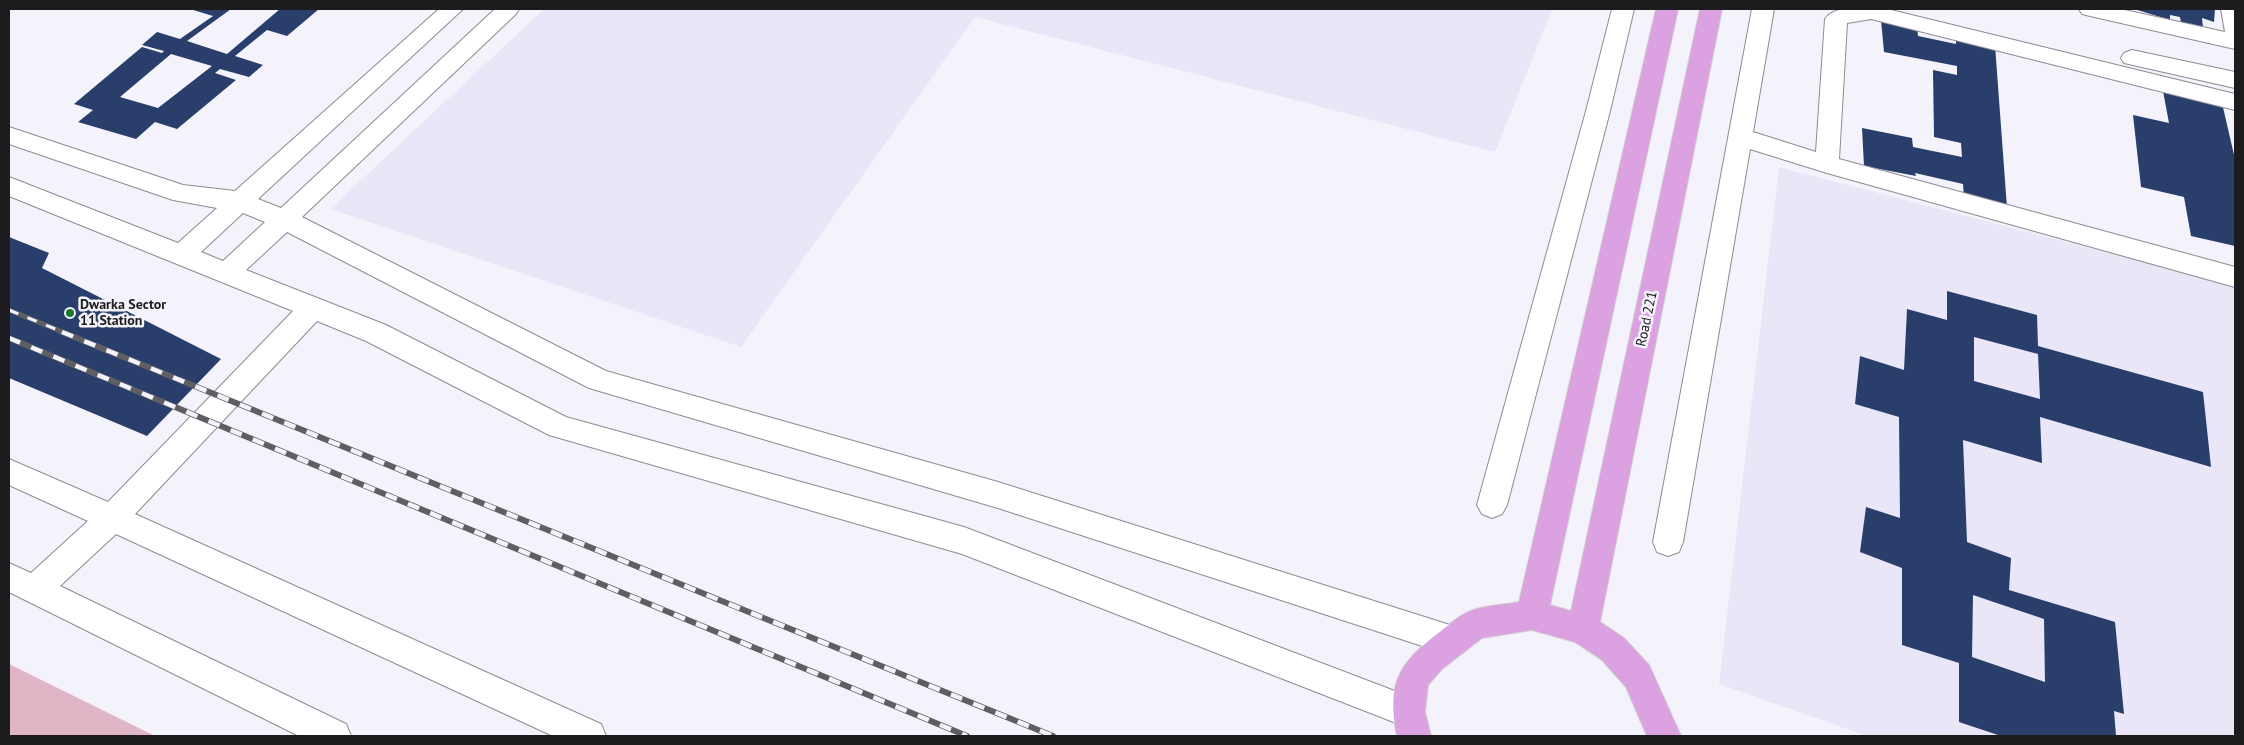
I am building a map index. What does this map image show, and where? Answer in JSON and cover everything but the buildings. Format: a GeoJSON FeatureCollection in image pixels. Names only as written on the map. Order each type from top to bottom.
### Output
{"type":"FeatureCollection","features":[{"type":"Feature","properties":{"kind":"main road"},"geometry":{"type":"LineString","coordinates":[[1532,615],[1667,9]]}},
{"type":"Feature","properties":{"kind":"main road","name":"Road 221"},"geometry":{"type":"LineString","coordinates":[[1583,629],[1711,9]]}},
{"type":"Feature","properties":{"kind":"main road"},"geometry":{"type":"LineString","coordinates":[[1412,724],[1413,679],[1431,658],[1475,624],[1532,615],[1583,629],[1613,649],[1638,676],[1664,736]]}},
{"type":"Feature","properties":{"kind":"street"},"geometry":{"type":"LineString","coordinates":[[182,254],[238,201],[452,9]]}},
{"type":"Feature","properties":{"kind":"street"},"geometry":{"type":"LineString","coordinates":[[226,274],[508,9]]}},
{"type":"Feature","properties":{"kind":"street"},"geometry":{"type":"LineString","coordinates":[[1492,505],[1598,111],[1623,9]]}},
{"type":"Feature","properties":{"kind":"street"},"geometry":{"type":"LineString","coordinates":[[1668,542],[1763,9]]}},
{"type":"Feature","properties":{"kind":"street"},"geometry":{"type":"LineString","coordinates":[[1900,9],[2235,80]]}},
{"type":"Feature","properties":{"kind":"street"},"geometry":{"type":"LineString","coordinates":[[2090,9],[2235,42]]}},
{"type":"Feature","properties":{"kind":"street"},"geometry":{"type":"LineString","coordinates":[[2232,9],[2235,31]]}},
{"type":"Feature","properties":{"kind":"street"},"geometry":{"type":"LineString","coordinates":[[1827,164],[1836,19],[1850,14],[1871,12],[2235,102]]}},
{"type":"Feature","properties":{"kind":"street"},"geometry":{"type":"LineString","coordinates":[[9,135],[182,194],[238,201],[284,219],[599,380],[998,495],[1453,641]]}},
{"type":"Feature","properties":{"kind":"street"},"geometry":{"type":"LineString","coordinates":[[1740,137],[1827,164],[2235,277]]}},
{"type":"Feature","properties":{"kind":"street"},"geometry":{"type":"LineString","coordinates":[[9,186],[376,333],[559,427],[964,541],[1412,724]]}},
{"type":"Feature","properties":{"kind":"street"},"geometry":{"type":"LineString","coordinates":[[313,308],[112,518],[22,583],[334,736]]}},
{"type":"Feature","properties":{"kind":"street"},"geometry":{"type":"LineString","coordinates":[[9,471],[589,736]]}},
{"type":"Feature","properties":{"kind":"shaded area"},"geometry":{"type":"Polygon","coordinates":[[[544,9],[1552,9],[1495,152],[975,17],[741,347],[330,209],[544,9]]]}},
{"type":"Feature","properties":{"kind":"shaded area"},"geometry":{"type":"Polygon","coordinates":[[[1779,167],[2235,286],[2235,736],[1867,736],[1719,684],[1779,167]]]}},
{"type":"Feature","properties":{"kind":"shaded area"},"geometry":{"type":"Polygon","coordinates":[[[9,664],[155,736],[9,736],[9,664]]]}},
{"type":"Feature","properties":{"kind":"railway"},"geometry":{"type":"LineString","coordinates":[[9,310],[65,333]]}},
{"type":"Feature","properties":{"kind":"railway"},"geometry":{"type":"LineString","coordinates":[[62,332],[1053,736]]}},
{"type":"Feature","properties":{"kind":"railway"},"geometry":{"type":"LineString","coordinates":[[9,338],[967,736]]}},
{"type":"Feature","properties":{"kind":"place","name":"Dwarka Sector 11 Station"},"geometry":{"type":"Point","coordinates":[70,313]}}]}
